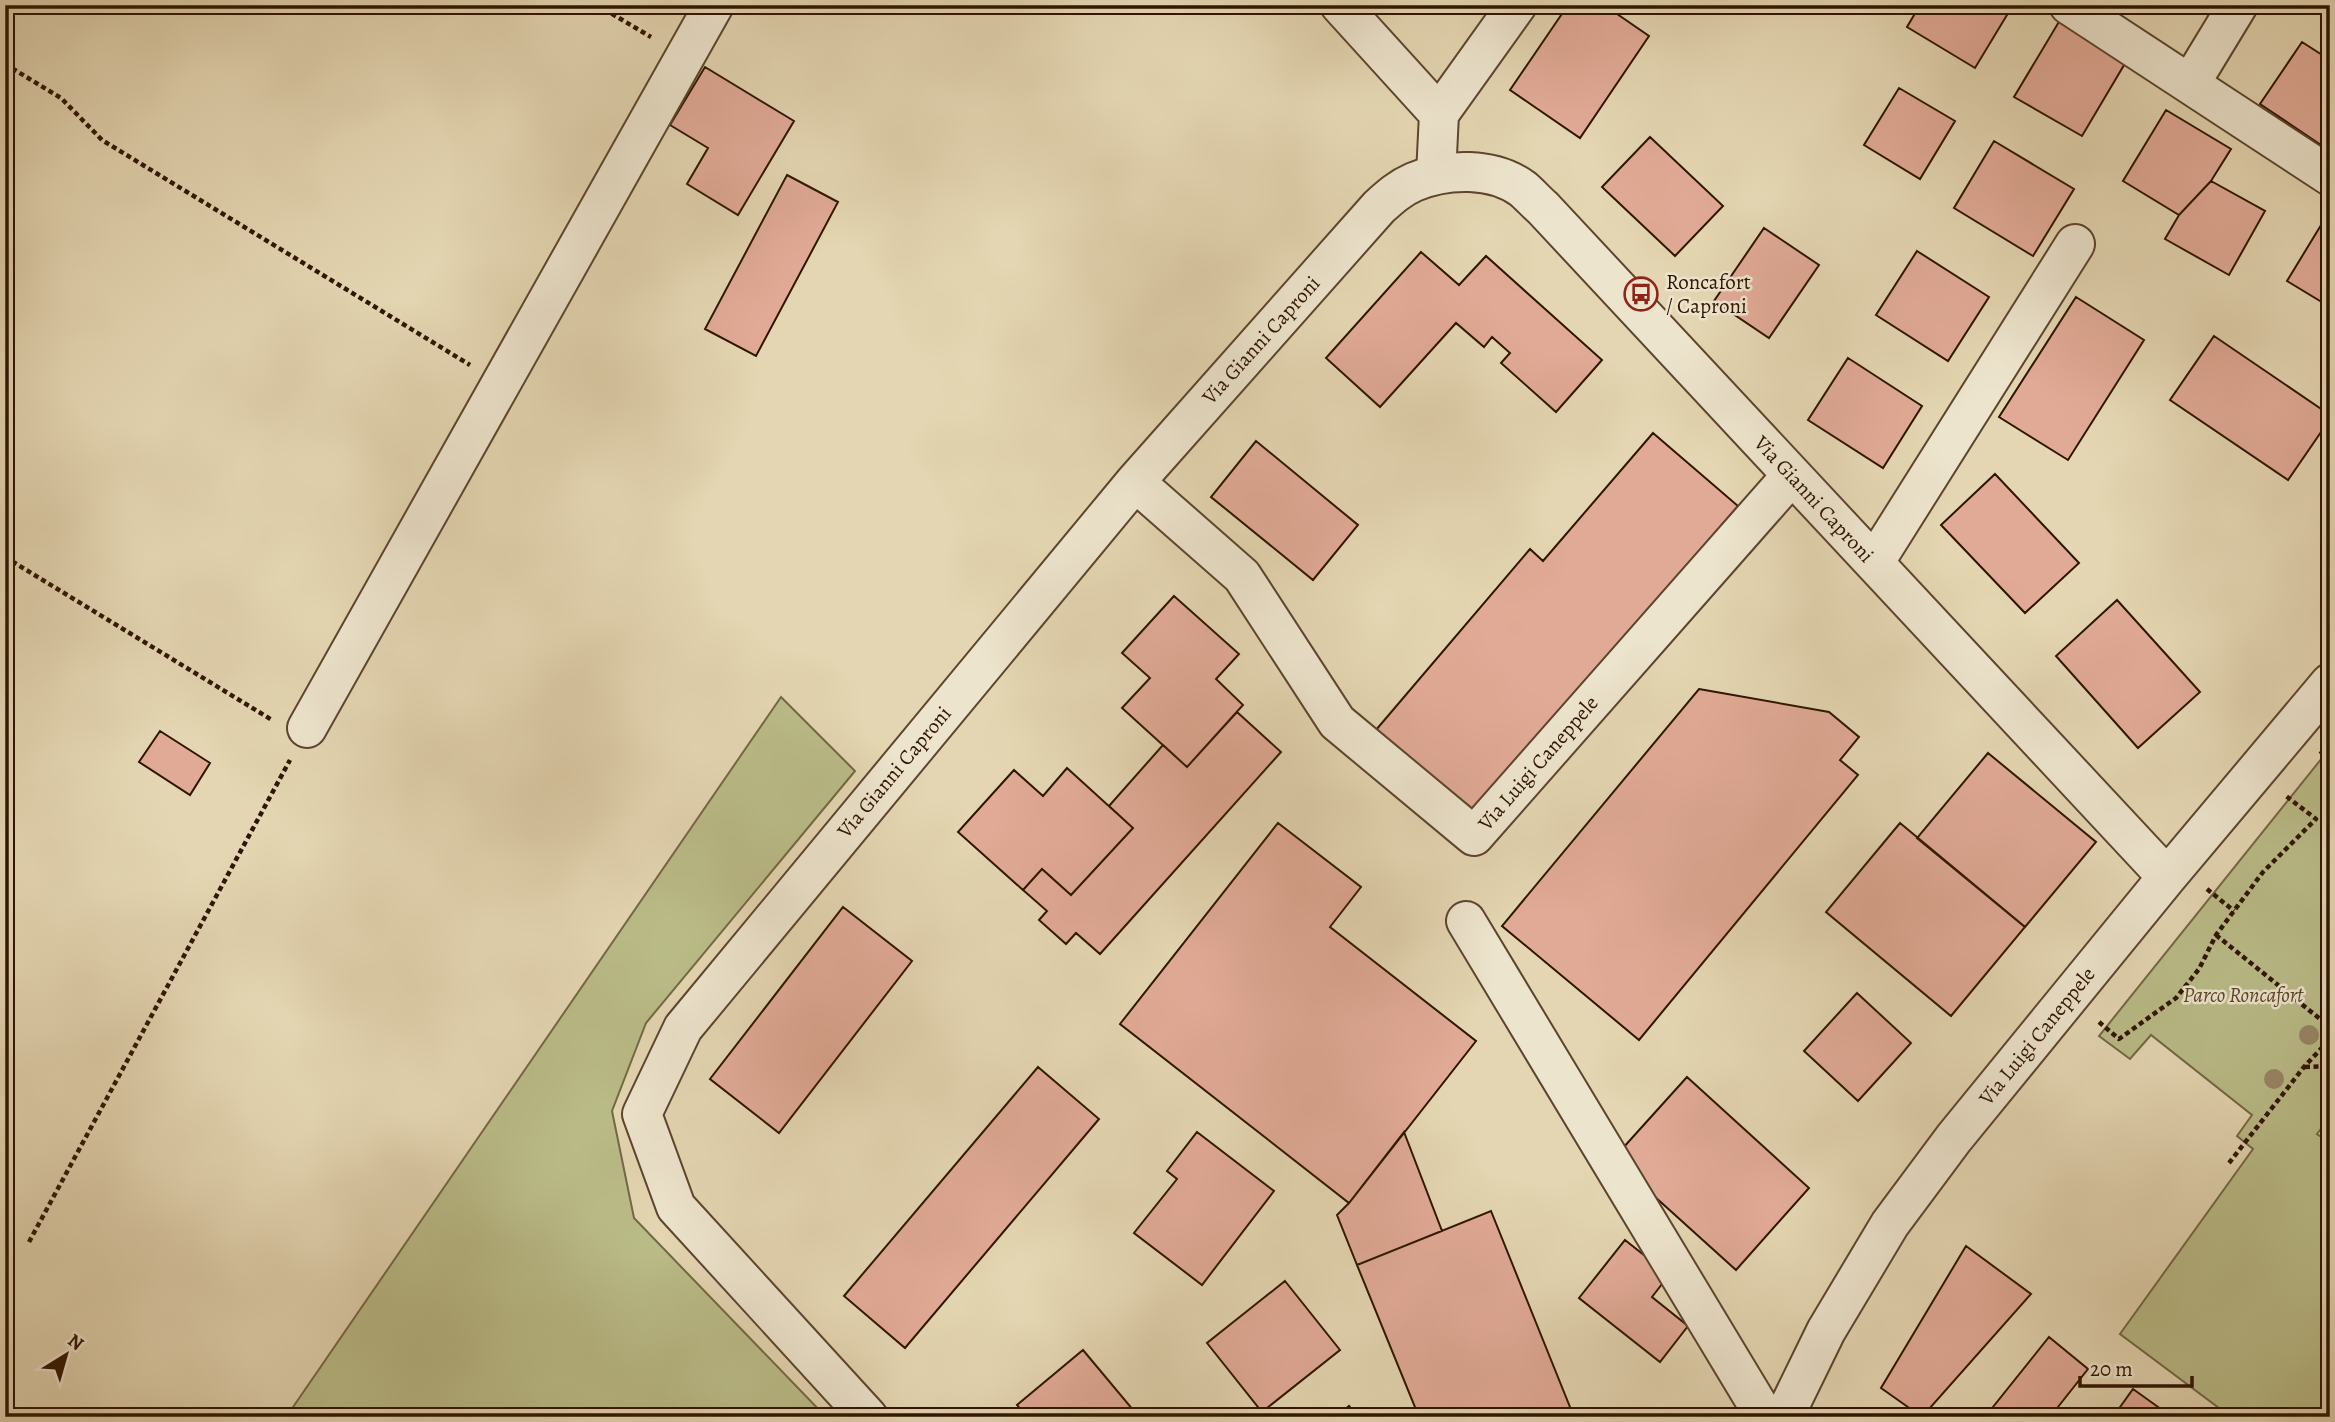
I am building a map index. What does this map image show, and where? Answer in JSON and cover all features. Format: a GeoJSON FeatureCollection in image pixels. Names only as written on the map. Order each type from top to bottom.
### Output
{"type":"FeatureCollection","features":[{"type":"Feature","properties":{"kind":"street"},"geometry":{"type":"LineString","coordinates":[[307,729],[714,5]]}},
{"type":"Feature","properties":{"kind":"street"},"geometry":{"type":"LineString","coordinates":[[1340,5],[1438,114]]}},
{"type":"Feature","properties":{"kind":"street"},"geometry":{"type":"LineString","coordinates":[[1436,175],[1438,114],[1517,5]]}},
{"type":"Feature","properties":{"kind":"street"},"geometry":{"type":"LineString","coordinates":[[2069,5],[2330,176]]}},
{"type":"Feature","properties":{"kind":"street"},"geometry":{"type":"LineString","coordinates":[[2190,84],[2238,5]]}},
{"type":"Feature","properties":{"kind":"street","name":"Via Gianni Caproni"},"geometry":{"type":"LineString","coordinates":[[868,1417],[676,1207],[642,1114],[682,1028],[1135,482],[1379,207],[1413,182],[1452,172],[1483,173],[1522,189],[2167,877]]}},
{"type":"Feature","properties":{"kind":"street"},"geometry":{"type":"LineString","coordinates":[[1874,563],[2075,244]]}},
{"type":"Feature","properties":{"kind":"street","name":"Via Luigi Caneppele"},"geometry":{"type":"LineString","coordinates":[[1135,482],[1242,576],[1337,722],[1474,836],[1791,475]]}},
{"type":"Feature","properties":{"kind":"street","name":"Via Luigi Caneppele"},"geometry":{"type":"LineString","coordinates":[[1784,1417],[1826,1331],[1890,1224],[1954,1138],[2330,683]]}},
{"type":"Feature","properties":{"kind":"street"},"geometry":{"type":"LineString","coordinates":[[1466,920],[1765,1417]]}},
{"type":"Feature","properties":{"kind":"path"},"geometry":{"type":"LineString","coordinates":[[597,5],[685,58]]}},
{"type":"Feature","properties":{"kind":"path"},"geometry":{"type":"LineString","coordinates":[[5,64],[61,98],[102,140],[501,384]]}},
{"type":"Feature","properties":{"kind":"path"},"geometry":{"type":"LineString","coordinates":[[5,557],[267,719],[307,729],[29,1242]]}},
{"type":"Feature","properties":{"kind":"path"},"geometry":{"type":"LineString","coordinates":[[2096,1020],[2119,1039],[2176,998],[2199,969],[2216,935],[2263,872],[2316,819],[2282,793]]}},
{"type":"Feature","properties":{"kind":"path"},"geometry":{"type":"LineString","coordinates":[[2206,888],[2234,911]]}},
{"type":"Feature","properties":{"kind":"path"},"geometry":{"type":"LineString","coordinates":[[2216,935],[2330,1027]]}},
{"type":"Feature","properties":{"kind":"path"},"geometry":{"type":"LineString","coordinates":[[2229,1163],[2304,1067],[2330,1039]]}},
{"type":"Feature","properties":{"kind":"path"},"geometry":{"type":"LineString","coordinates":[[2304,1067],[2330,1066]]}},
{"type":"Feature","properties":{"kind":"green space"},"geometry":{"type":"Polygon","coordinates":[[[781,697],[855,771],[646,1023],[612,1111],[634,1218],[826,1417],[295,1417],[291,1410],[781,697]]]}},
{"type":"Feature","properties":{"kind":"green space","name":"Parco Roncafort"},"geometry":{"type":"Polygon","coordinates":[[[2330,748],[2330,1117],[2317,1134],[2330,1143],[2330,1417],[2231,1417],[2120,1334],[2253,1149],[2237,1136],[2252,1115],[2151,1035],[2130,1059],[2099,1036],[2330,748]]]}},
{"type":"Feature","properties":{"kind":"building"},"geometry":{"type":"Polygon","coordinates":[[[1568,5],[1604,5],[1649,36],[1580,138],[1510,90],[1568,5]]]}},
{"type":"Feature","properties":{"kind":"building"},"geometry":{"type":"Polygon","coordinates":[[[1920,5],[2013,5],[1975,68],[1907,27],[1920,5]]]}},
{"type":"Feature","properties":{"kind":"building"},"geometry":{"type":"Polygon","coordinates":[[[2060,20],[2127,60],[2082,136],[2014,97],[2060,20]]]}},
{"type":"Feature","properties":{"kind":"building"},"geometry":{"type":"Polygon","coordinates":[[[2302,42],[2330,60],[2330,151],[2260,104],[2302,42]]]}},
{"type":"Feature","properties":{"kind":"building"},"geometry":{"type":"Polygon","coordinates":[[[705,67],[794,121],[738,215],[687,184],[708,148],[670,125],[705,67]]]}},
{"type":"Feature","properties":{"kind":"building"},"geometry":{"type":"Polygon","coordinates":[[[1899,88],[1955,121],[1920,179],[1864,145],[1899,88]]]}},
{"type":"Feature","properties":{"kind":"building"},"geometry":{"type":"Polygon","coordinates":[[[2166,110],[2231,149],[2211,181],[2179,215],[2123,181],[2166,110]]]}},
{"type":"Feature","properties":{"kind":"building"},"geometry":{"type":"Polygon","coordinates":[[[1650,137],[1723,206],[1675,256],[1602,187],[1650,137]]]}},
{"type":"Feature","properties":{"kind":"building"},"geometry":{"type":"Polygon","coordinates":[[[1994,141],[2074,189],[2033,256],[1954,208],[1994,141]]]}},
{"type":"Feature","properties":{"kind":"building"},"geometry":{"type":"Polygon","coordinates":[[[787,175],[838,202],[756,356],[705,329],[787,175]]]}},
{"type":"Feature","properties":{"kind":"building"},"geometry":{"type":"Polygon","coordinates":[[[2211,181],[2265,211],[2229,275],[2165,239],[2179,215],[2211,181]]]}},
{"type":"Feature","properties":{"kind":"building"},"geometry":{"type":"Polygon","coordinates":[[[2330,212],[2330,307],[2287,281],[2330,212]]]}},
{"type":"Feature","properties":{"kind":"building"},"geometry":{"type":"Polygon","coordinates":[[[1764,228],[1819,265],[1769,338],[1714,301],[1764,228]]]}},
{"type":"Feature","properties":{"kind":"building"},"geometry":{"type":"Polygon","coordinates":[[[1917,251],[1989,297],[1948,361],[1876,315],[1917,251]]]}},
{"type":"Feature","properties":{"kind":"building"},"geometry":{"type":"Polygon","coordinates":[[[1421,252],[1459,285],[1486,256],[1602,360],[1556,412],[1501,363],[1510,353],[1492,337],[1484,347],[1456,323],[1380,407],[1326,358],[1421,252]]]}},
{"type":"Feature","properties":{"kind":"building"},"geometry":{"type":"Polygon","coordinates":[[[2076,297],[2144,340],[2068,460],[1999,417],[2076,297]]]}},
{"type":"Feature","properties":{"kind":"building"},"geometry":{"type":"Polygon","coordinates":[[[2214,336],[2330,415],[2330,419],[2288,480],[2170,400],[2214,336]]]}},
{"type":"Feature","properties":{"kind":"building"},"geometry":{"type":"Polygon","coordinates":[[[1848,358],[1922,406],[1883,468],[1808,420],[1848,358]]]}},
{"type":"Feature","properties":{"kind":"building"},"geometry":{"type":"Polygon","coordinates":[[[1653,433],[1738,506],[1468,821],[1370,737],[1530,549],[1543,561],[1653,433]]]}},
{"type":"Feature","properties":{"kind":"building"},"geometry":{"type":"Polygon","coordinates":[[[1256,441],[1358,525],[1313,580],[1211,497],[1256,441]]]}},
{"type":"Feature","properties":{"kind":"building"},"geometry":{"type":"Polygon","coordinates":[[[1995,474],[2079,563],[2025,613],[1941,525],[1995,474]]]}},
{"type":"Feature","properties":{"kind":"building"},"geometry":{"type":"Polygon","coordinates":[[[1174,596],[1239,654],[1216,679],[1243,705],[1187,767],[1122,708],[1150,678],[1122,653],[1174,596]]]}},
{"type":"Feature","properties":{"kind":"building"},"geometry":{"type":"Polygon","coordinates":[[[2117,600],[2200,692],[2138,748],[2056,656],[2117,600]]]}},
{"type":"Feature","properties":{"kind":"building"},"geometry":{"type":"Polygon","coordinates":[[[1699,689],[1829,712],[1859,737],[1840,760],[1858,775],[1639,1040],[1502,926],[1699,689]]]}},
{"type":"Feature","properties":{"kind":"building"},"geometry":{"type":"Polygon","coordinates":[[[1237,712],[1281,752],[1100,954],[1076,933],[1066,944],[1039,920],[1047,911],[1023,890],[1042,869],[1071,895],[1133,828],[1109,806],[1163,745],[1187,767],[1237,712]]]}},
{"type":"Feature","properties":{"kind":"building"},"geometry":{"type":"Polygon","coordinates":[[[160,731],[210,763],[190,795],[139,762],[160,731]]]}},
{"type":"Feature","properties":{"kind":"building"},"geometry":{"type":"Polygon","coordinates":[[[1988,753],[2096,842],[2025,927],[1917,838],[1988,753]]]}},
{"type":"Feature","properties":{"kind":"building"},"geometry":{"type":"Polygon","coordinates":[[[1067,768],[1133,828],[1071,895],[1042,869],[1023,890],[958,832],[1014,770],[1043,796],[1067,768]]]}},
{"type":"Feature","properties":{"kind":"building"},"geometry":{"type":"Polygon","coordinates":[[[1278,823],[1361,887],[1330,927],[1476,1041],[1349,1203],[1120,1024],[1278,823]]]}},
{"type":"Feature","properties":{"kind":"building"},"geometry":{"type":"Polygon","coordinates":[[[1900,823],[2025,927],[1951,1016],[1826,912],[1900,823]]]}},
{"type":"Feature","properties":{"kind":"building"},"geometry":{"type":"Polygon","coordinates":[[[843,907],[912,961],[779,1133],[710,1079],[843,907]]]}},
{"type":"Feature","properties":{"kind":"building"},"geometry":{"type":"Polygon","coordinates":[[[1857,993],[1911,1043],[1858,1101],[1804,1051],[1857,993]]]}},
{"type":"Feature","properties":{"kind":"building"},"geometry":{"type":"Polygon","coordinates":[[[1038,1067],[1099,1119],[905,1348],[844,1296],[1038,1067]]]}},
{"type":"Feature","properties":{"kind":"building"},"geometry":{"type":"Polygon","coordinates":[[[1687,1077],[1809,1188],[1736,1270],[1613,1159],[1687,1077]]]}},
{"type":"Feature","properties":{"kind":"building"},"geometry":{"type":"Polygon","coordinates":[[[1197,1132],[1274,1191],[1202,1285],[1134,1233],[1177,1179],[1167,1171],[1197,1132]]]}},
{"type":"Feature","properties":{"kind":"building"},"geometry":{"type":"Polygon","coordinates":[[[1404,1132],[1442,1231],[1357,1265],[1337,1215],[1404,1132]]]}},
{"type":"Feature","properties":{"kind":"building"},"geometry":{"type":"Polygon","coordinates":[[[1491,1211],[1574,1417],[1419,1417],[1357,1265],[1491,1211]]]}},
{"type":"Feature","properties":{"kind":"building"},"geometry":{"type":"Polygon","coordinates":[[[1625,1240],[1669,1275],[1652,1297],[1688,1326],[1660,1362],[1579,1298],[1625,1240]]]}},
{"type":"Feature","properties":{"kind":"building"},"geometry":{"type":"Polygon","coordinates":[[[1966,1246],[2031,1294],[1922,1417],[1881,1388],[1966,1246]]]}},
{"type":"Feature","properties":{"kind":"building"},"geometry":{"type":"Polygon","coordinates":[[[1285,1281],[1340,1350],[1262,1412],[1207,1343],[1285,1281]]]}},
{"type":"Feature","properties":{"kind":"building"},"geometry":{"type":"Polygon","coordinates":[[[2049,1337],[2088,1369],[2050,1417],[1985,1417],[2049,1337]]]}},
{"type":"Feature","properties":{"kind":"building"},"geometry":{"type":"Polygon","coordinates":[[[1083,1350],[1139,1417],[1027,1417],[1017,1405],[1083,1350]]]}},
{"type":"Feature","properties":{"kind":"building"},"geometry":{"type":"Polygon","coordinates":[[[2133,1389],[2172,1417],[2113,1417],[2133,1389]]]}},
{"type":"Feature","properties":{"kind":"building"},"geometry":{"type":"Polygon","coordinates":[[[1349,1406],[1358,1417],[1336,1417],[1349,1406]]]}},
{"type":"Feature","properties":{"kind":"place","name":"Roncafort / Caproni"},"geometry":{"type":"Point","coordinates":[1641,294]}}]}
